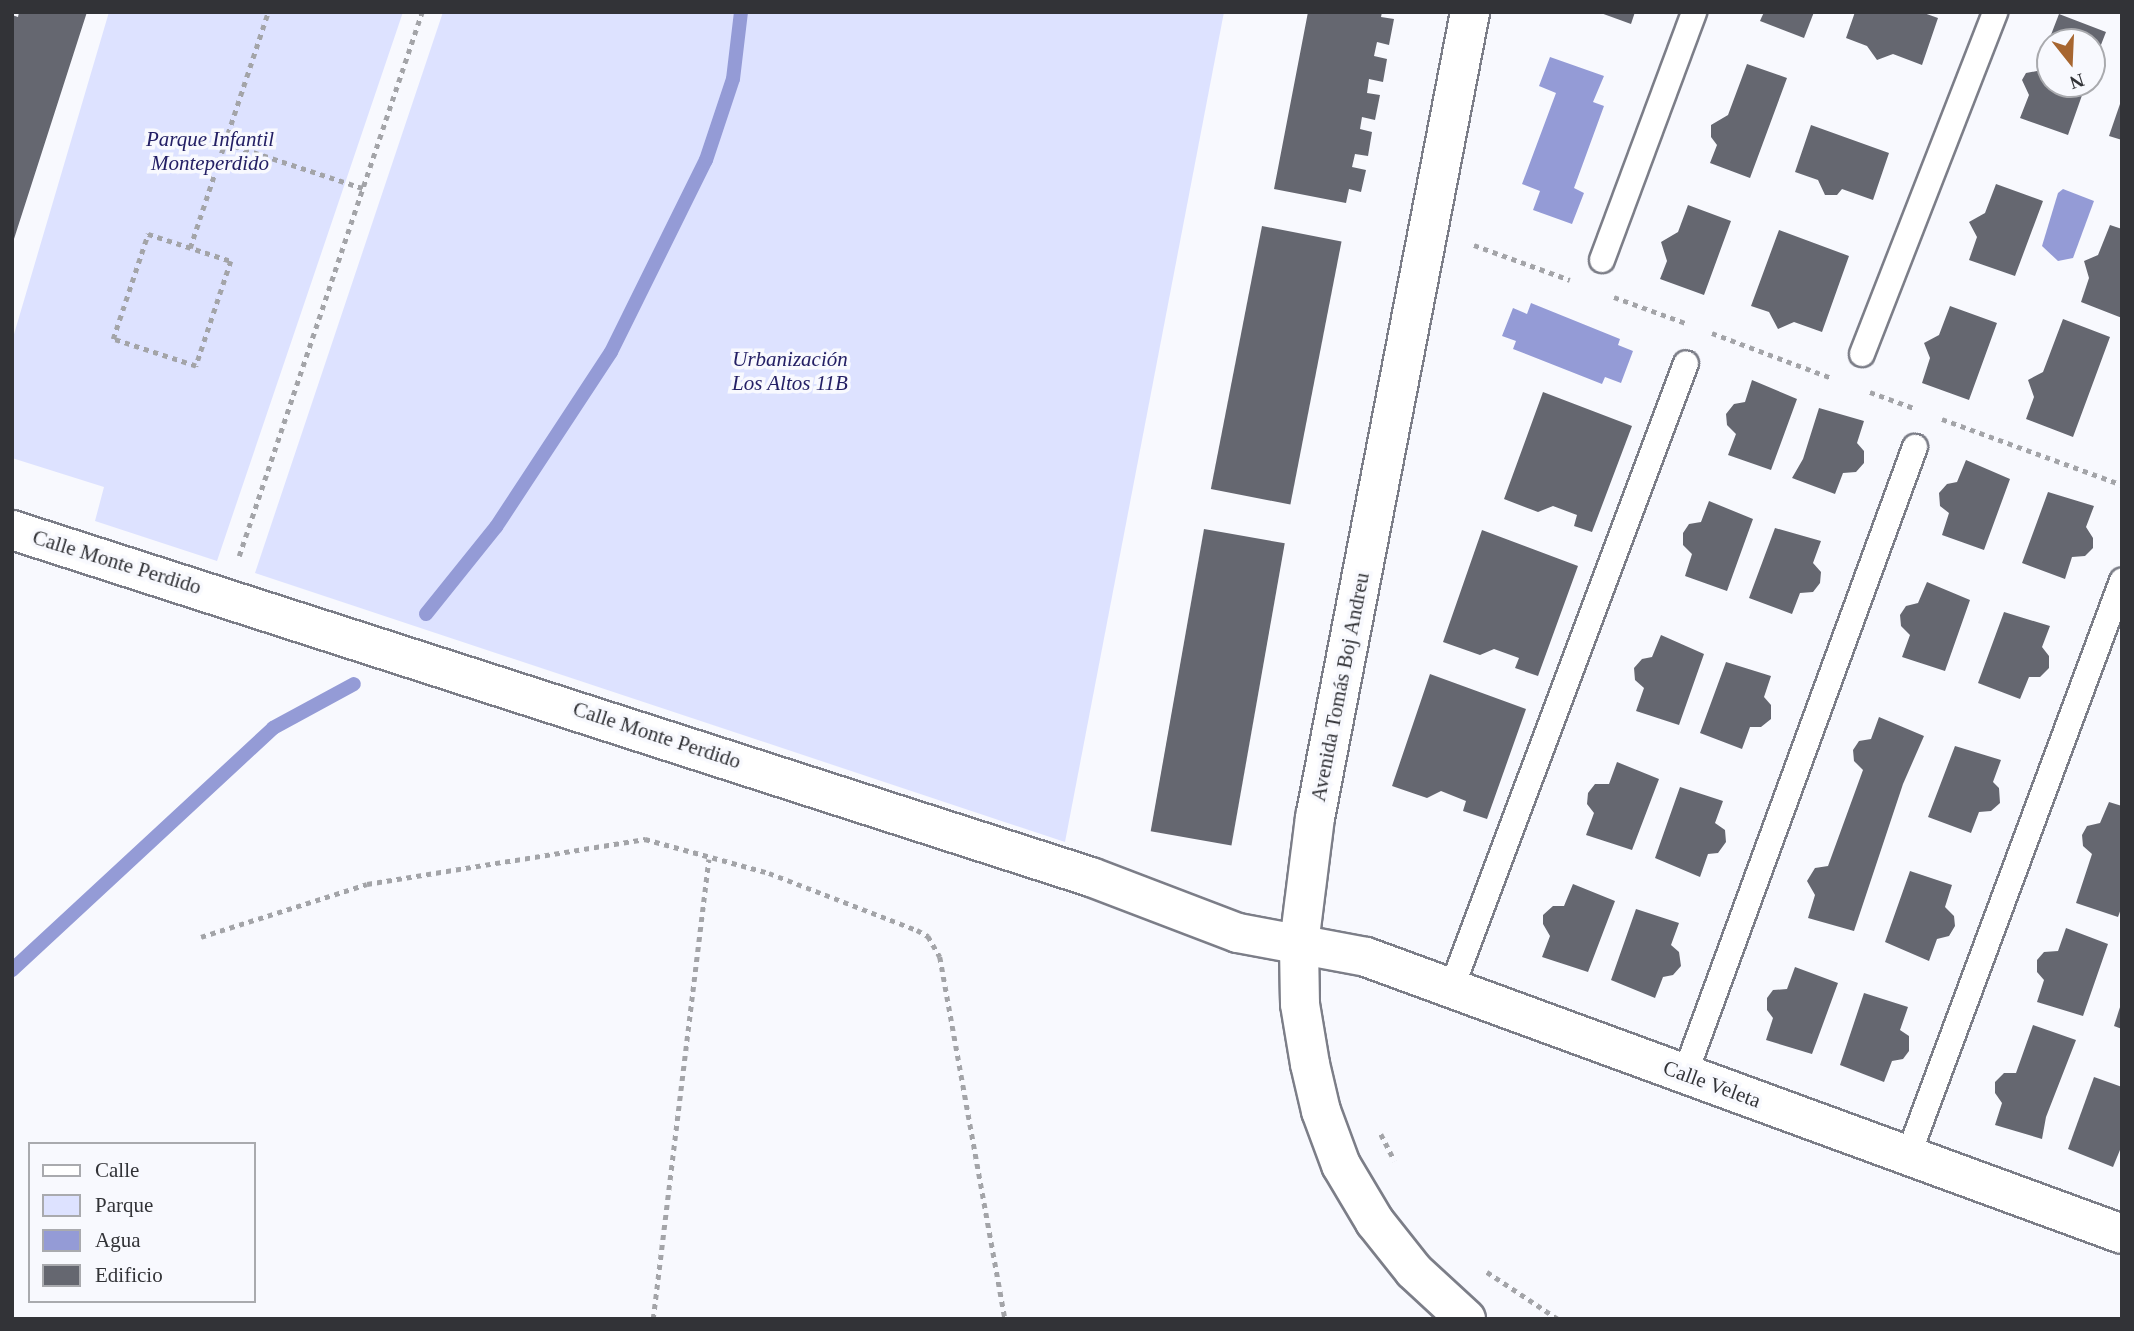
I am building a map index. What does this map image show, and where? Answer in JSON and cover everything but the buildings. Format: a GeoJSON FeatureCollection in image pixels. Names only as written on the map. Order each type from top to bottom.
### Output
{"type":"FeatureCollection","features":[{"type":"Feature","properties":{"kind":"street","name":"Avenida Tomás Boj Andreu"},"geometry":{"type":"LineString","coordinates":[[1466,1319],[1414,1271],[1375,1222],[1341,1165],[1321,1111],[1310,1064],[1300,1004],[1299,944],[1315,818],[1470,12]]}},
{"type":"Feature","properties":{"kind":"street","name":"Calle Monte Perdido"},"geometry":{"type":"LineString","coordinates":[[12,530],[410,655],[1091,877],[1238,933],[1299,944]]}},
{"type":"Feature","properties":{"kind":"street","name":"Calle Veleta"},"geometry":{"type":"LineString","coordinates":[[1299,944],[1366,957],[2122,1234]]}},
{"type":"Feature","properties":{"kind":"lane"},"geometry":{"type":"LineString","coordinates":[[1602,260],[1694,12]]}},
{"type":"Feature","properties":{"kind":"lane"},"geometry":{"type":"LineString","coordinates":[[1862,354],[1995,12]]}},
{"type":"Feature","properties":{"kind":"lane"},"geometry":{"type":"LineString","coordinates":[[1452,988],[1686,363]]}},
{"type":"Feature","properties":{"kind":"lane"},"geometry":{"type":"LineString","coordinates":[[1685,1074],[1914,447]]}},
{"type":"Feature","properties":{"kind":"lane"},"geometry":{"type":"LineString","coordinates":[[1908,1156],[2122,581]]}},
{"type":"Feature","properties":{"kind":"path"},"geometry":{"type":"LineString","coordinates":[[190,248],[268,12]]}},
{"type":"Feature","properties":{"kind":"path"},"geometry":{"type":"LineString","coordinates":[[237,562],[422,12]]}},
{"type":"Feature","properties":{"kind":"path"},"geometry":{"type":"LineString","coordinates":[[225,143],[363,188]]}},
{"type":"Feature","properties":{"kind":"path"},"geometry":{"type":"LineString","coordinates":[[148,234],[190,248],[231,261],[196,366],[113,339],[148,234]]}},
{"type":"Feature","properties":{"kind":"path"},"geometry":{"type":"LineString","coordinates":[[1474,245],[1580,284]]}},
{"type":"Feature","properties":{"kind":"path"},"geometry":{"type":"LineString","coordinates":[[1606,293],[1696,327]]}},
{"type":"Feature","properties":{"kind":"path"},"geometry":{"type":"LineString","coordinates":[[1709,332],[1838,380]]}},
{"type":"Feature","properties":{"kind":"path"},"geometry":{"type":"LineString","coordinates":[[1864,389],[2122,485]]}},
{"type":"Feature","properties":{"kind":"path"},"geometry":{"type":"LineString","coordinates":[[201,937],[368,884],[645,839],[709,859],[769,873],[905,925],[936,946],[1004,1319]]}},
{"type":"Feature","properties":{"kind":"path"},"geometry":{"type":"LineString","coordinates":[[653,1319],[709,859]]}},
{"type":"Feature","properties":{"kind":"path"},"geometry":{"type":"LineString","coordinates":[[1378,1126],[1400,1171]]}},
{"type":"Feature","properties":{"kind":"path"},"geometry":{"type":"LineString","coordinates":[[1479,1265],[1558,1319]]}},
{"type":"Feature","properties":{"kind":"green space","name":"Parque Infantil Monteperdido"},"geometry":{"type":"Polygon","coordinates":[[[109,12],[403,12],[217,561],[95,521],[104,487],[12,458],[12,341],[109,12]]]}},
{"type":"Feature","properties":{"kind":"green space","name":"Urbanización Los Altos 11B"},"geometry":{"type":"Polygon","coordinates":[[[443,12],[1224,12],[1065,842],[255,573],[443,12]]]}},
{"type":"Feature","properties":{"kind":"water"},"geometry":{"type":"Polygon","coordinates":[[[1550,57],[1604,76],[1593,102],[1604,106],[1574,188],[1584,193],[1572,224],[1533,210],[1540,191],[1522,184],[1556,93],[1539,86],[1550,57]]]}},
{"type":"Feature","properties":{"kind":"water"},"geometry":{"type":"Polygon","coordinates":[[[2063,189],[2094,201],[2073,258],[2058,261],[2042,246],[2058,193],[2063,189]]]}},
{"type":"Feature","properties":{"kind":"water"},"geometry":{"type":"Polygon","coordinates":[[[1531,303],[1620,339],[1618,345],[1633,351],[1621,383],[1605,377],[1602,384],[1513,349],[1516,341],[1502,336],[1513,308],[1527,314],[1531,303]]]}},
{"type":"Feature","properties":{"kind":"waterway"},"geometry":{"type":"LineString","coordinates":[[426,614],[496,527],[611,352],[706,160],[733,79],[741,12]]}},
{"type":"Feature","properties":{"kind":"waterway"},"geometry":{"type":"LineString","coordinates":[[12,970],[273,728],[354,684]]}}]}
